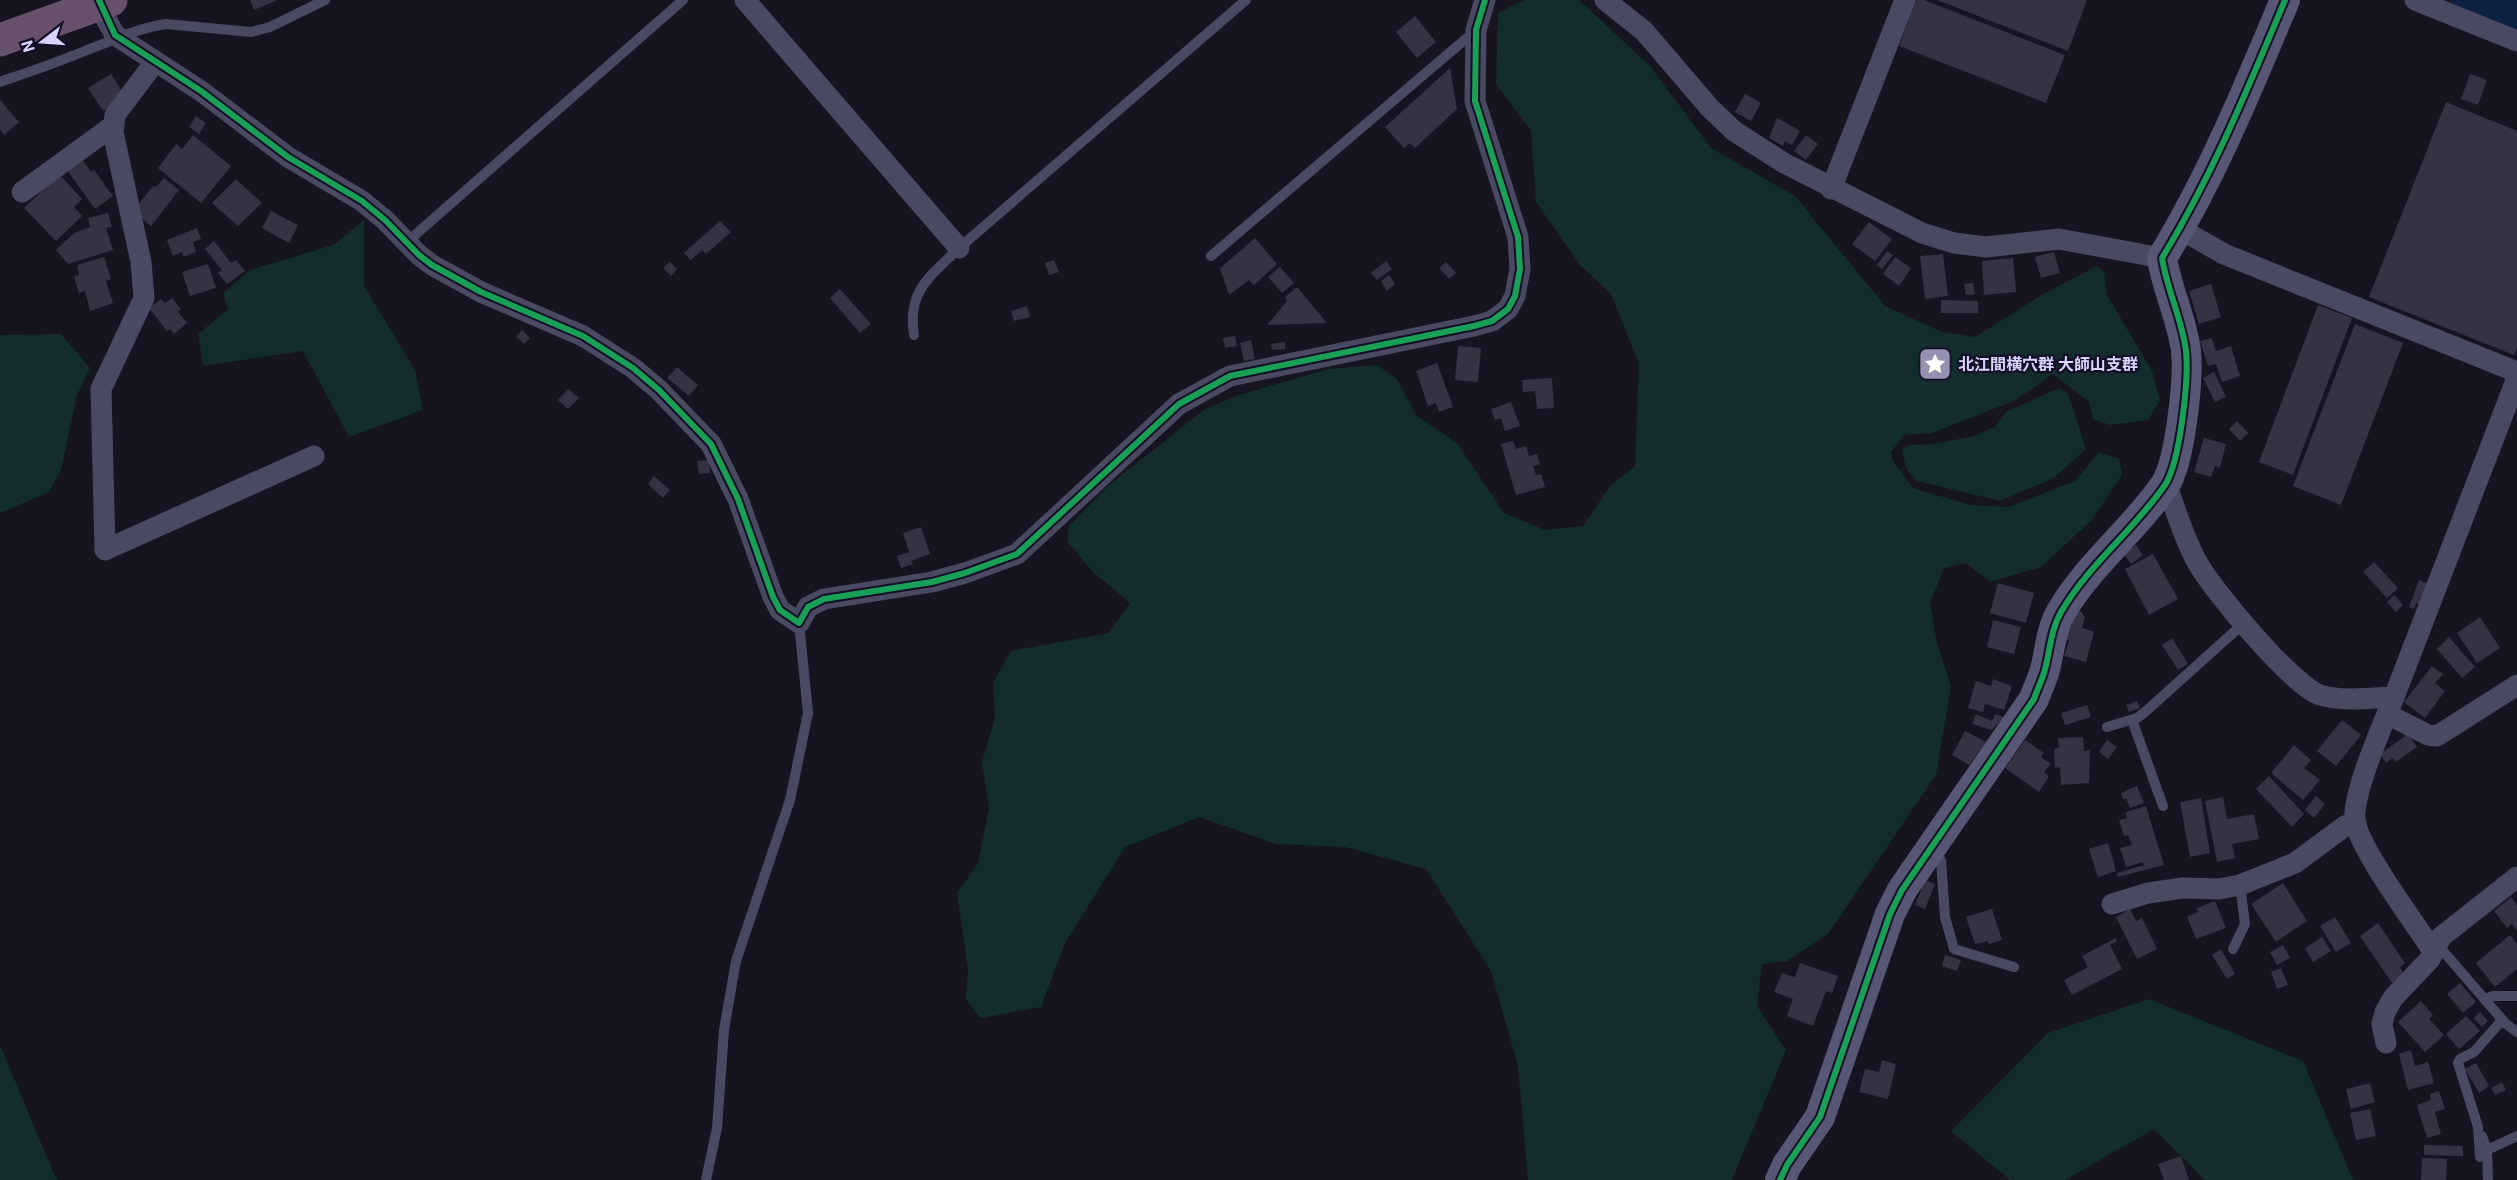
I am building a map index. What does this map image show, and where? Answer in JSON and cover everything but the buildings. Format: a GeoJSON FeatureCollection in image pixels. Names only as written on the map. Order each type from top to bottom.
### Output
{"type":"FeatureCollection","features":[{"type":"Feature","properties":{"kind":"highway"},"geometry":{"type":"LineString","coordinates":[[0,28],[100,6]]}},
{"type":"Feature","properties":{"kind":"highway"},"geometry":{"type":"LineString","coordinates":[[0,40],[100,6]]}},
{"type":"Feature","properties":{"kind":"street"},"geometry":{"type":"LineString","coordinates":[[745,0],[959,248]]}},
{"type":"Feature","properties":{"kind":"street"},"geometry":{"type":"LineString","coordinates":[[100,6],[117,37],[201,91],[288,157],[362,201],[432,265],[481,292],[583,336],[633,368],[659,390],[711,444],[738,499],[780,610],[799,622],[808,607],[824,599],[932,582],[1017,555],[1179,404],[1208,386],[1230,376],[1474,326],[1492,321],[1508,309],[1515,296],[1520,270],[1518,237],[1475,101],[1476,30],[1485,0]]}},
{"type":"Feature","properties":{"kind":"street"},"geometry":{"type":"LineString","coordinates":[[1605,0],[1644,31],[1709,107],[1734,131],[1784,164],[1922,233],[1954,243],[1986,247],[2059,239],[2162,258]]}},
{"type":"Feature","properties":{"kind":"street"},"geometry":{"type":"LineString","coordinates":[[1831,189],[1905,0]]}},
{"type":"Feature","properties":{"kind":"street"},"geometry":{"type":"LineString","coordinates":[[1780,1180],[1787,1165],[1820,1117],[1890,914],[1902,890],[2034,699],[2044,673],[2053,630],[2060,613],[2086,576],[2166,483],[2176,455],[2183,406],[2186,352],[2176,305],[2166,278],[2162,258],[2180,229],[2242,105],[2284,0]]}},
{"type":"Feature","properties":{"kind":"street"},"geometry":{"type":"LineString","coordinates":[[2415,0],[2517,41]]}},
{"type":"Feature","properties":{"kind":"street"},"geometry":{"type":"LineString","coordinates":[[155,62],[115,115],[113,132],[141,262],[144,298],[101,389],[105,550],[314,456]]}},
{"type":"Feature","properties":{"kind":"street"},"geometry":{"type":"LineString","coordinates":[[22,192],[114,125]]}},
{"type":"Feature","properties":{"kind":"street"},"geometry":{"type":"LineString","coordinates":[[2180,229],[2224,254],[2517,372]]}},
{"type":"Feature","properties":{"kind":"street"},"geometry":{"type":"LineString","coordinates":[[2435,948],[2372,857],[2357,830],[2355,818],[2367,766],[2517,378]]}},
{"type":"Feature","properties":{"kind":"street"},"geometry":{"type":"LineString","coordinates":[[2166,483],[2195,559],[2207,580],[2304,686],[2319,695],[2390,705],[2428,735],[2437,736],[2517,685]]}},
{"type":"Feature","properties":{"kind":"street"},"geometry":{"type":"LineString","coordinates":[[2112,904],[2148,893],[2183,888],[2219,889],[2240,885],[2295,863],[2345,826],[2356,823]]}},
{"type":"Feature","properties":{"kind":"street"},"geometry":{"type":"LineString","coordinates":[[2386,1043],[2382,1024],[2385,1012],[2393,998],[2430,959],[2441,937],[2517,877]]}},
{"type":"Feature","properties":{"kind":"lane"},"geometry":{"type":"LineString","coordinates":[[0,82],[117,37],[166,24],[250,32],[270,27],[325,0]]}},
{"type":"Feature","properties":{"kind":"lane"},"geometry":{"type":"LineString","coordinates":[[407,242],[683,0]]}},
{"type":"Feature","properties":{"kind":"lane"},"geometry":{"type":"LineString","coordinates":[[914,335],[912,322],[914,299],[920,286],[959,248],[1246,0]]}},
{"type":"Feature","properties":{"kind":"lane"},"geometry":{"type":"LineString","coordinates":[[1210,256],[1476,30]]}},
{"type":"Feature","properties":{"kind":"lane"},"geometry":{"type":"LineString","coordinates":[[706,1180],[717,1128],[724,1030],[736,961],[790,800],[807,713],[799,622]]}},
{"type":"Feature","properties":{"kind":"lane"},"geometry":{"type":"LineString","coordinates":[[2108,727],[2132,720],[2145,712],[2244,623]]}},
{"type":"Feature","properties":{"kind":"lane"},"geometry":{"type":"LineString","coordinates":[[2132,720],[2163,806]]}},
{"type":"Feature","properties":{"kind":"lane"},"geometry":{"type":"LineString","coordinates":[[1933,846],[1940,854],[1945,917],[1954,949],[2014,967]]}},
{"type":"Feature","properties":{"kind":"lane"},"geometry":{"type":"LineString","coordinates":[[2233,949],[2245,924],[2240,885]]}},
{"type":"Feature","properties":{"kind":"lane"},"geometry":{"type":"LineString","coordinates":[[2435,948],[2485,999],[2502,1020],[2517,1032]]}},
{"type":"Feature","properties":{"kind":"lane"},"geometry":{"type":"LineString","coordinates":[[2485,999],[2493,996],[2517,996]]}},
{"type":"Feature","properties":{"kind":"lane"},"geometry":{"type":"LineString","coordinates":[[2488,1180],[2478,1127],[2457,1068],[2460,1059],[2474,1052],[2502,1020]]}},
{"type":"Feature","properties":{"kind":"lane"},"geometry":{"type":"LineString","coordinates":[[2483,1154],[2517,1136]]}},
{"type":"Feature","properties":{"kind":"green space"},"geometry":{"type":"Polygon","coordinates":[[[1524,0],[1579,0],[1650,66],[1711,148],[1795,196],[1885,306],[1942,332],[1975,337],[2043,294],[2097,266],[2104,272],[2107,295],[2152,371],[2160,400],[2148,420],[2110,425],[2093,419],[2089,402],[2053,374],[2014,401],[1932,433],[1904,435],[1891,452],[1893,461],[1913,488],[1970,505],[2008,507],[2075,481],[2099,452],[2119,459],[2122,475],[2092,520],[2041,567],[1990,582],[1966,563],[1944,568],[1930,603],[1937,643],[1951,686],[1936,775],[1828,934],[1787,961],[1762,964],[1757,1006],[1786,1050],[1732,1180],[1528,1180],[1518,1066],[1491,971],[1426,869],[1345,847],[1276,844],[1199,817],[1125,847],[1065,943],[1041,1007],[980,1018],[966,1000],[968,969],[957,893],[978,863],[989,809],[982,762],[995,718],[993,683],[1011,651],[1109,633],[1130,603],[1093,572],[1067,541],[1069,526],[1109,485],[1205,409],[1239,395],[1328,369],[1377,365],[1397,379],[1416,415],[1457,443],[1504,513],[1545,530],[1583,526],[1611,485],[1635,466],[1639,364],[1611,294],[1580,265],[1536,202],[1531,131],[1496,84],[1498,13],[1524,0]]]}},
{"type":"Feature","properties":{"kind":"green space"},"geometry":{"type":"Polygon","coordinates":[[[364,220],[364,286],[415,370],[423,410],[349,437],[303,351],[203,366],[198,334],[228,309],[223,293],[250,270],[333,245],[364,220]]]}},
{"type":"Feature","properties":{"kind":"green space"},"geometry":{"type":"Polygon","coordinates":[[[61,334],[90,368],[77,395],[61,470],[49,492],[0,513],[0,335],[61,334]]]}},
{"type":"Feature","properties":{"kind":"green space"},"geometry":{"type":"Polygon","coordinates":[[[2059,388],[2068,393],[2086,449],[2054,478],[2000,501],[1917,481],[1906,469],[1902,449],[1909,445],[1933,444],[1975,436],[1994,427],[2006,412],[2059,388]]]}},
{"type":"Feature","properties":{"kind":"green space"},"geometry":{"type":"Polygon","coordinates":[[[2149,999],[2303,1061],[2353,1180],[2205,1180],[2154,1129],[2065,1180],[2010,1180],[1951,1131],[2048,1033],[2149,999]]]}},
{"type":"Feature","properties":{"kind":"green space"},"geometry":{"type":"Polygon","coordinates":[[[0,1045],[54,1174],[58,1180],[0,1180],[0,1045]]]}},
{"type":"Feature","properties":{"kind":"waterway"},"geometry":{"type":"LineString","coordinates":[[2469,0],[2517,19]]}},
{"type":"Feature","properties":{"kind":"cycle path"},"geometry":{"type":"LineString","coordinates":[[99,0],[115,35],[201,91],[288,157],[362,201],[432,265],[481,292],[583,336],[633,368],[659,390],[711,444],[738,499],[773,597],[780,610],[799,623],[808,607],[824,599],[932,582],[1017,554],[1179,404],[1230,376],[1474,326],[1492,321],[1508,309],[1515,296],[1520,269],[1518,237],[1475,101],[1476,30],[1485,0]]}},
{"type":"Feature","properties":{"kind":"cycle path"},"geometry":{"type":"LineString","coordinates":[[1780,1180],[1787,1165],[1820,1117],[1890,914],[1902,890],[2034,699],[2044,673],[2052,634],[2061,612],[2085,578],[2153,501],[2170,474],[2179,440],[2187,364],[2184,339],[2162,258],[2213,164],[2285,0]]}},
{"type":"Feature","properties":{"kind":"place","name":"北江間横穴群 大師山支群"},"geometry":{"type":"Point","coordinates":[1935,364]}}]}
